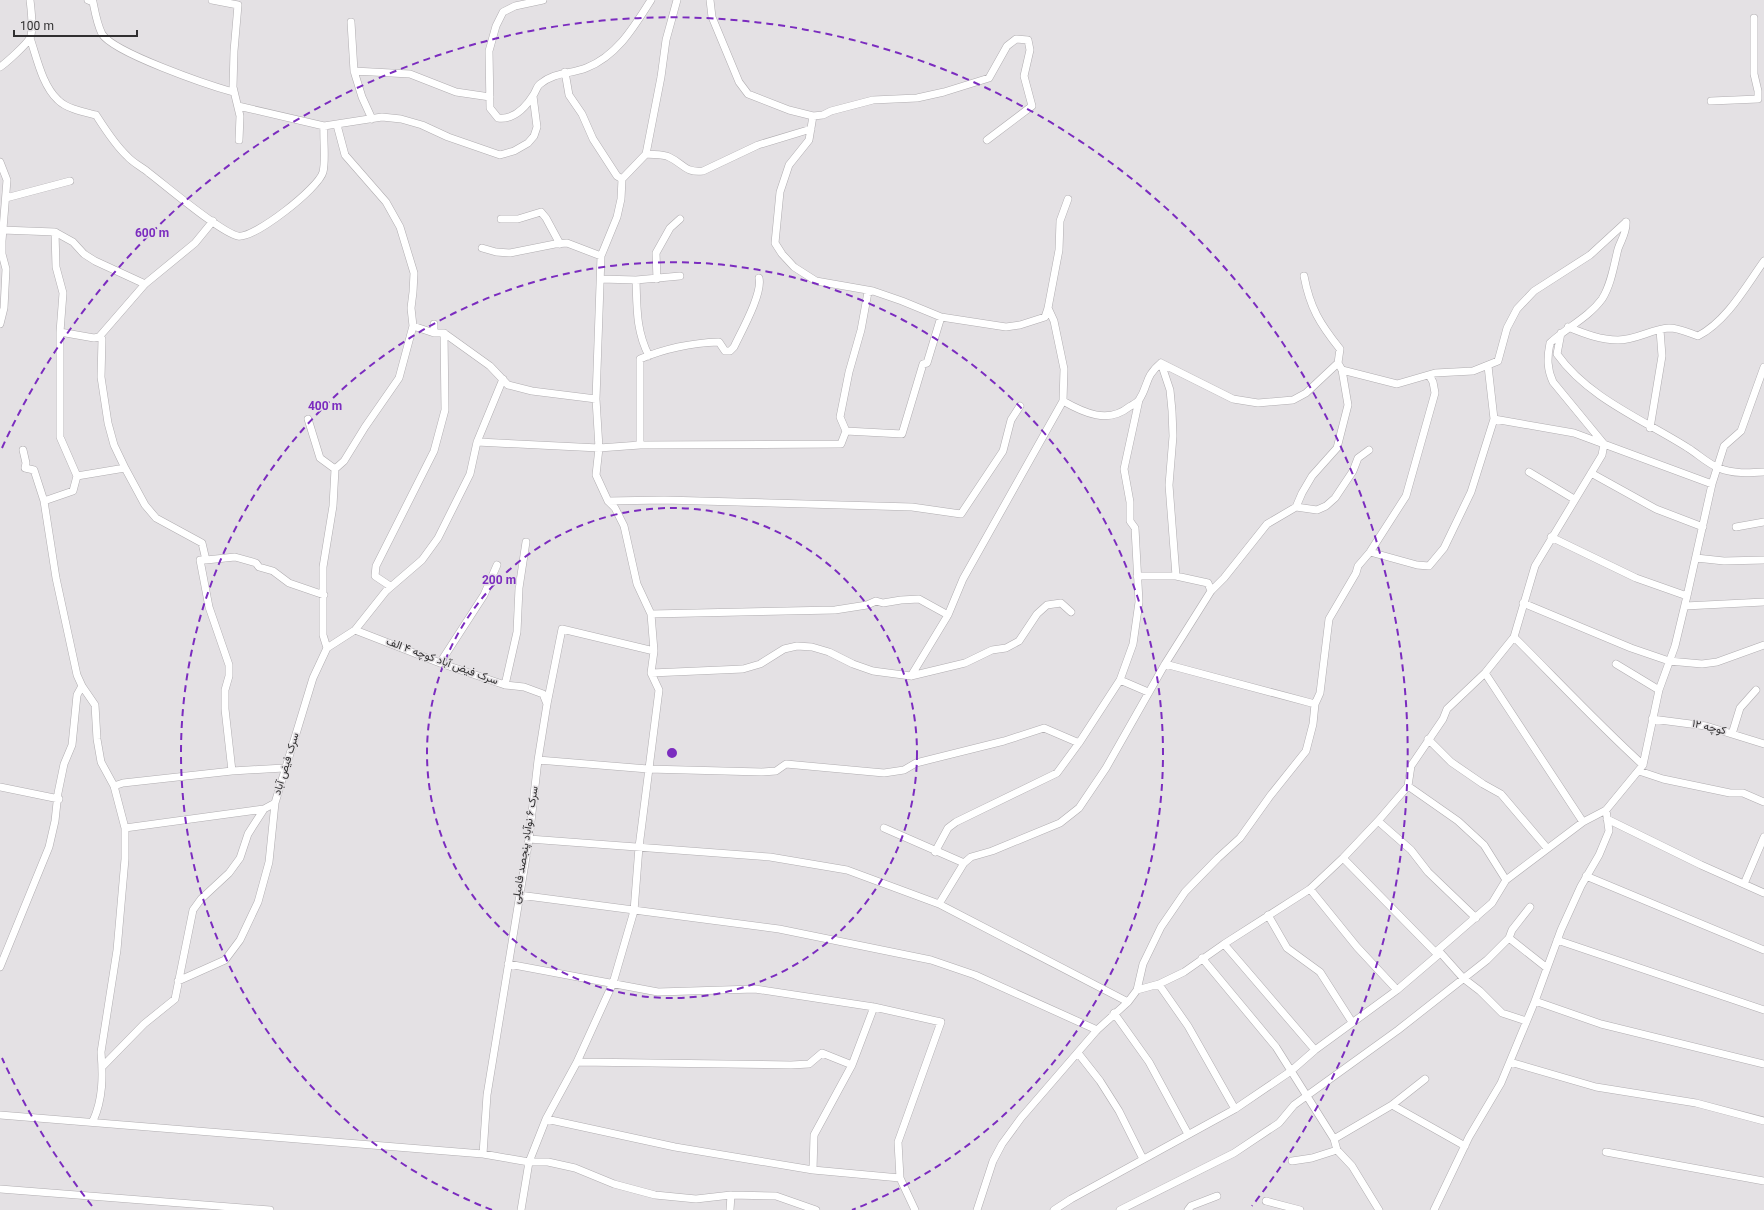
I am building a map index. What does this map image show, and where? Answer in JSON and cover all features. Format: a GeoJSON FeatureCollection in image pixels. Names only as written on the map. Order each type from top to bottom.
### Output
{"type":"FeatureCollection","features":[{"type":"Feature","properties":{"kind":"street"},"geometry":{"type":"LineString","coordinates":[[30,0],[32,21],[30,38],[45,81],[58,100],[77,110],[96,115],[127,157],[213,221],[237,236],[245,236],[265,224],[302,198],[315,186],[323,172],[324,126]]}},
{"type":"Feature","properties":{"kind":"street"},"geometry":{"type":"LineString","coordinates":[[88,0],[93,2],[103,35],[117,46],[193,80],[233,92]]}},
{"type":"Feature","properties":{"kind":"street"},"geometry":{"type":"LineString","coordinates":[[212,0],[238,6],[234,51],[233,92],[238,106],[239,140]]}},
{"type":"Feature","properties":{"kind":"street"},"geometry":{"type":"LineString","coordinates":[[543,0],[515,6],[503,12],[496,26],[489,51],[490,108],[498,118],[506,119],[514,117],[533,96],[539,84],[565,72],[585,68],[602,61],[626,37],[651,0]]}},
{"type":"Feature","properties":{"kind":"street"},"geometry":{"type":"LineString","coordinates":[[521,1210],[529,1162],[546,1119],[577,1062],[613,983],[634,911],[648,769],[659,690],[651,673],[654,650],[651,614],[637,584],[624,526],[615,508],[608,501],[596,475],[599,448],[596,399],[601,256],[617,216],[621,199],[622,179],[646,154],[661,77],[666,40],[677,0]]}},
{"type":"Feature","properties":{"kind":"street"},"geometry":{"type":"LineString","coordinates":[[710,0],[712,17],[739,82],[748,94],[789,110],[813,116],[823,115],[831,111],[873,100],[917,98],[944,92],[989,78],[1007,46],[1016,39],[1028,40],[1030,50],[1024,76],[1032,106],[987,140]]}},
{"type":"Feature","properties":{"kind":"street"},"geometry":{"type":"LineString","coordinates":[[1711,101],[1758,99],[1758,91],[1754,74],[1754,18]]}},
{"type":"Feature","properties":{"kind":"street"},"geometry":{"type":"LineString","coordinates":[[350,22],[354,71],[372,119]]}},
{"type":"Feature","properties":{"kind":"street"},"geometry":{"type":"LineString","coordinates":[[0,67],[7,62],[30,38]]}},
{"type":"Feature","properties":{"kind":"street"},"geometry":{"type":"LineString","coordinates":[[354,71],[410,74],[456,92],[490,97]]}},
{"type":"Feature","properties":{"kind":"street"},"geometry":{"type":"LineString","coordinates":[[565,72],[569,95],[582,114],[593,139],[617,176],[622,179]]}},
{"type":"Feature","properties":{"kind":"street"},"geometry":{"type":"LineString","coordinates":[[1758,91],[1764,98]]}},
{"type":"Feature","properties":{"kind":"street"},"geometry":{"type":"LineString","coordinates":[[238,106],[324,126],[382,117],[401,119],[422,125],[448,137],[500,155],[514,151],[528,143],[534,136],[537,127],[533,96]]}},
{"type":"Feature","properties":{"kind":"street"},"geometry":{"type":"LineString","coordinates":[[813,116],[809,140],[789,166],[780,192],[776,243],[782,254],[794,267],[816,281],[873,290],[941,318],[1006,327],[1020,325],[1045,316],[1048,308],[1059,250],[1060,221],[1068,199]]}},
{"type":"Feature","properties":{"kind":"street"},"geometry":{"type":"LineString","coordinates":[[337,124],[345,155],[386,202],[400,227],[414,273],[411,308],[413,326],[399,378],[365,427],[344,461],[335,469],[333,506],[323,567],[323,635],[327,648],[355,630],[390,586],[422,560],[438,538],[470,474],[477,442],[502,379]]}},
{"type":"Feature","properties":{"kind":"street"},"geometry":{"type":"LineString","coordinates":[[646,154],[668,156],[687,170],[694,172],[704,171],[758,145],[812,129]]}},
{"type":"Feature","properties":{"kind":"street"},"geometry":{"type":"LineString","coordinates":[[0,162],[7,180],[2,230],[2,254],[6,269],[4,308],[0,324]]}},
{"type":"Feature","properties":{"kind":"street"},"geometry":{"type":"LineString","coordinates":[[6,198],[70,181]]}},
{"type":"Feature","properties":{"kind":"street"},"geometry":{"type":"LineString","coordinates":[[501,218],[518,218],[541,212],[546,218],[560,244]]}},
{"type":"Feature","properties":{"kind":"street"},"geometry":{"type":"LineString","coordinates":[[657,278],[656,253],[670,228],[680,218]]}},
{"type":"Feature","properties":{"kind":"street"},"geometry":{"type":"LineString","coordinates":[[60,332],[94,338],[99,337],[145,284],[195,243],[213,221]]}},
{"type":"Feature","properties":{"kind":"street"},"geometry":{"type":"LineString","coordinates":[[1150,987],[1184,972],[1202,958],[1310,889],[1343,858],[1408,786],[1411,766],[1442,720],[1447,709],[1485,673],[1514,637],[1535,566],[1551,537],[1602,455],[1604,444],[1553,382],[1548,370],[1547,355],[1550,343],[1568,327],[1589,312],[1602,299],[1609,283],[1619,246],[1627,228],[1626,222],[1590,255],[1534,291],[1517,309],[1507,328],[1498,361],[1473,371],[1435,373],[1397,384],[1340,367]]}},
{"type":"Feature","properties":{"kind":"street"},"geometry":{"type":"LineString","coordinates":[[2,230],[54,232],[73,242],[84,254],[95,261],[145,284]]}},
{"type":"Feature","properties":{"kind":"street"},"geometry":{"type":"LineString","coordinates":[[44,501],[73,491],[77,476],[60,438],[60,332],[63,293],[56,267],[54,232]]}},
{"type":"Feature","properties":{"kind":"street"},"geometry":{"type":"LineString","coordinates":[[482,248],[496,252],[510,253],[568,243],[601,256]]}},
{"type":"Feature","properties":{"kind":"street"},"geometry":{"type":"LineString","coordinates":[[1568,327],[1604,339],[1620,340],[1644,336],[1670,328],[1698,336],[1708,331],[1729,308],[1764,261]]}},
{"type":"Feature","properties":{"kind":"street"},"geometry":{"type":"LineString","coordinates":[[600,279],[636,280],[680,276]]}},
{"type":"Feature","properties":{"kind":"street"},"geometry":{"type":"LineString","coordinates":[[939,904],[964,863],[971,857],[1060,823],[1079,808],[1106,768],[1148,692],[1211,592],[1268,524],[1296,507],[1312,476],[1337,448],[1348,404],[1340,367],[1340,349],[1321,326],[1307,292],[1304,276]]}},
{"type":"Feature","properties":{"kind":"street"},"geometry":{"type":"LineString","coordinates":[[640,446],[640,360],[683,345],[718,342],[724,351],[730,352],[734,347],[754,303],[760,283],[759,278]]}},
{"type":"Feature","properties":{"kind":"street"},"geometry":{"type":"LineString","coordinates":[[636,280],[637,312],[641,340],[649,356]]}},
{"type":"Feature","properties":{"kind":"street"},"geometry":{"type":"LineString","coordinates":[[477,442],[599,448],[640,446],[841,444],[846,432],[840,417],[849,372],[861,330],[868,292],[873,290]]}},
{"type":"Feature","properties":{"kind":"street"},"geometry":{"type":"LineString","coordinates":[[911,676],[948,615],[967,573],[1063,401],[1064,369],[1054,321],[1048,308]]}},
{"type":"Feature","properties":{"kind":"street"},"geometry":{"type":"LineString","coordinates":[[846,432],[902,434],[923,364],[927,363],[941,318]]}},
{"type":"Feature","properties":{"kind":"street"},"geometry":{"type":"LineString","coordinates":[[434,324],[434,333]]}},
{"type":"Feature","properties":{"kind":"street"},"geometry":{"type":"LineString","coordinates":[[413,326],[434,333],[444,333],[490,366],[508,386],[532,391],[596,399]]}},
{"type":"Feature","properties":{"kind":"street"},"geometry":{"type":"LineString","coordinates":[[1650,428],[1662,356],[1660,330]]}},
{"type":"Feature","properties":{"kind":"street"},"geometry":{"type":"LineString","coordinates":[[390,586],[375,576],[376,566],[434,451],[446,410],[444,333]]}},
{"type":"Feature","properties":{"kind":"street"},"geometry":{"type":"LineString","coordinates":[[1561,333],[1557,354],[1568,369],[1606,398],[1650,428],[1687,448],[1718,468],[1748,473],[1764,472]]}},
{"type":"Feature","properties":{"kind":"street"},"geometry":{"type":"LineString","coordinates":[[99,337],[102,340],[101,378],[108,423],[114,445],[125,468],[145,506],[156,518],[202,543],[206,560]]}},
{"type":"Feature","properties":{"kind":"street"},"geometry":{"type":"LineString","coordinates":[[1161,363],[1233,399],[1258,403],[1293,400],[1306,393],[1340,367]]}},
{"type":"Feature","properties":{"kind":"street"},"geometry":{"type":"LineString","coordinates":[[936,852],[948,828],[1057,773],[1079,743],[1120,680],[1133,644],[1139,602],[1135,528],[1130,521],[1130,502],[1124,469],[1138,400],[1151,372],[1161,363]]}},
{"type":"Feature","properties":{"kind":"street"},"geometry":{"type":"LineString","coordinates":[[1161,363],[1170,390],[1172,410],[1173,436],[1169,486],[1176,576]]}},
{"type":"Feature","properties":{"kind":"street"},"geometry":{"type":"LineString","coordinates":[[1370,552],[1417,565],[1429,566],[1444,548],[1471,492],[1494,419],[1488,366]]}},
{"type":"Feature","properties":{"kind":"street"},"geometry":{"type":"LineString","coordinates":[[1054,1210],[1235,1109],[1291,1071],[1315,1050],[1397,990],[1492,903],[1506,880],[1583,822],[1606,810],[1641,768],[1659,690],[1675,646],[1712,484],[1724,446],[1741,431],[1764,367]]}},
{"type":"Feature","properties":{"kind":"street"},"geometry":{"type":"LineString","coordinates":[[977,1210],[993,1161],[1002,1144],[1021,1118],[1097,1030],[1128,1002],[1137,990],[1143,964],[1161,927],[1185,892],[1240,838],[1270,796],[1306,752],[1313,724],[1315,704],[1320,693],[1329,619],[1356,573],[1358,566],[1370,552],[1406,496],[1435,393],[1433,382],[1429,375]]}},
{"type":"Feature","properties":{"kind":"street"},"geometry":{"type":"LineString","coordinates":[[1063,401],[1098,417],[1114,415],[1126,410],[1138,400]]}},
{"type":"Feature","properties":{"kind":"street"},"geometry":{"type":"LineString","coordinates":[[608,501],[672,500],[912,507],[961,514],[1003,451],[1011,420],[1020,406]]}},
{"type":"Feature","properties":{"kind":"street"},"geometry":{"type":"LineString","coordinates":[[308,419],[320,458],[335,469]]}},
{"type":"Feature","properties":{"kind":"street"},"geometry":{"type":"LineString","coordinates":[[1494,419],[1574,433],[1712,484]]}},
{"type":"Feature","properties":{"kind":"street"},"geometry":{"type":"LineString","coordinates":[[23,450],[26,463],[25,468],[34,470],[44,501],[56,578],[78,675],[82,686],[95,705],[97,739],[101,762],[114,786],[125,828],[125,859],[117,950],[101,1052],[101,1105],[93,1121]]}},
{"type":"Feature","properties":{"kind":"street"},"geometry":{"type":"LineString","coordinates":[[1296,507],[1317,510],[1326,506],[1335,498],[1353,471],[1358,458],[1369,450]]}},
{"type":"Feature","properties":{"kind":"street"},"geometry":{"type":"LineString","coordinates":[[77,476],[125,468]]}},
{"type":"Feature","properties":{"kind":"street"},"geometry":{"type":"LineString","coordinates":[[1529,472],[1574,499]]}},
{"type":"Feature","properties":{"kind":"street"},"geometry":{"type":"LineString","coordinates":[[1591,473],[1656,509],[1703,527]]}},
{"type":"Feature","properties":{"kind":"street"},"geometry":{"type":"LineString","coordinates":[[1736,527],[1764,522]]}},
{"type":"Feature","properties":{"kind":"street"},"geometry":{"type":"LineString","coordinates":[[1551,537],[1636,578],[1687,596]]}},
{"type":"Feature","properties":{"kind":"street"},"geometry":{"type":"LineString","coordinates":[[505,685],[517,632],[519,588],[526,542]]}},
{"type":"Feature","properties":{"kind":"street"},"geometry":{"type":"LineString","coordinates":[[232,771],[225,709],[225,690],[229,676],[229,665],[209,607],[200,560],[235,557],[256,563],[259,567],[273,571],[289,583],[324,595]]}},
{"type":"Feature","properties":{"kind":"street"},"geometry":{"type":"LineString","coordinates":[[1696,558],[1724,561],[1764,560]]}},
{"type":"Feature","properties":{"kind":"street"},"geometry":{"type":"LineString","coordinates":[[440,663],[484,595],[498,565]]}},
{"type":"Feature","properties":{"kind":"street"},"geometry":{"type":"LineString","coordinates":[[1137,576],[1176,576],[1208,583],[1211,592]]}},
{"type":"Feature","properties":{"kind":"street"},"geometry":{"type":"LineString","coordinates":[[651,614],[834,610],[867,605],[876,601],[883,603],[919,599],[948,615]]}},
{"type":"Feature","properties":{"kind":"street"},"geometry":{"type":"LineString","coordinates":[[1684,606],[1764,602]]}},
{"type":"Feature","properties":{"kind":"street"},"geometry":{"type":"LineString","coordinates":[[651,673],[743,669],[760,664],[784,649],[797,646],[812,647],[829,652],[853,664],[873,670],[911,676],[965,663],[992,650],[1006,648],[1019,641],[1037,614],[1047,604],[1061,603],[1071,612]]}},
{"type":"Feature","properties":{"kind":"street"},"geometry":{"type":"LineString","coordinates":[[1523,603],[1631,648],[1669,661],[1702,664],[1717,662],[1764,645]]}},
{"type":"Feature","properties":{"kind":"street","name":"سرک ۶ نوآباد پنجصد فامیلی"},"geometry":{"type":"LineString","coordinates":[[483,1154],[487,1095],[518,895],[529,839],[538,760],[547,704],[562,629],[654,650]]}},
{"type":"Feature","properties":{"kind":"street","name":"سرک فيض آباد کوچه ۴ الف"},"geometry":{"type":"LineString","coordinates":[[355,630],[440,663],[505,685],[524,687],[543,694],[547,704]]}},
{"type":"Feature","properties":{"kind":"street"},"geometry":{"type":"LineString","coordinates":[[1514,637],[1558,680],[1641,768],[1664,780],[1730,793],[1743,793],[1764,802]]}},
{"type":"Feature","properties":{"kind":"street","name":"سرک فيض آباد"},"geometry":{"type":"LineString","coordinates":[[102,1067],[144,1024],[175,999],[193,910],[201,899],[229,872],[240,858],[248,834],[264,809],[275,803],[284,768],[312,678],[327,648]]}},
{"type":"Feature","properties":{"kind":"street"},"geometry":{"type":"LineString","coordinates":[[1165,664],[1315,704]]}},
{"type":"Feature","properties":{"kind":"street"},"geometry":{"type":"LineString","coordinates":[[1616,664],[1659,690]]}},
{"type":"Feature","properties":{"kind":"street"},"geometry":{"type":"LineString","coordinates":[[1485,673],[1583,822]]}},
{"type":"Feature","properties":{"kind":"street"},"geometry":{"type":"LineString","coordinates":[[1120,680],[1148,692]]}},
{"type":"Feature","properties":{"kind":"street"},"geometry":{"type":"LineString","coordinates":[[0,967],[49,847],[59,799],[64,764],[72,744],[77,695],[82,686]]}},
{"type":"Feature","properties":{"kind":"street"},"geometry":{"type":"LineString","coordinates":[[1732,734],[1740,708],[1756,690]]}},
{"type":"Feature","properties":{"kind":"street","name":"کوچه ۱۲"},"geometry":{"type":"LineString","coordinates":[[1652,719],[1706,726],[1764,744]]}},
{"type":"Feature","properties":{"kind":"street"},"geometry":{"type":"LineString","coordinates":[[538,760],[648,769],[762,772],[776,771],[786,764],[884,773],[904,770],[916,763],[1004,741],[1044,728],[1079,743]]}},
{"type":"Feature","properties":{"kind":"street"},"geometry":{"type":"LineString","coordinates":[[1428,739],[1451,762],[1483,784],[1501,794],[1547,848]]}},
{"type":"Feature","properties":{"kind":"street"},"geometry":{"type":"LineString","coordinates":[[114,786],[123,783],[232,771],[284,768]]}},
{"type":"Feature","properties":{"kind":"street"},"geometry":{"type":"LineString","coordinates":[[1408,786],[1458,821],[1484,845],[1506,880]]}},
{"type":"Feature","properties":{"kind":"street"},"geometry":{"type":"LineString","coordinates":[[0,787],[59,799]]}},
{"type":"Feature","properties":{"kind":"street"},"geometry":{"type":"LineString","coordinates":[[178,981],[225,960],[240,940],[258,902],[268,862],[275,803]]}},
{"type":"Feature","properties":{"kind":"street"},"geometry":{"type":"LineString","coordinates":[[125,828],[264,809]]}},
{"type":"Feature","properties":{"kind":"street"},"geometry":{"type":"LineString","coordinates":[[1434,1210],[1465,1146],[1501,1083],[1535,1001],[1557,940],[1586,876],[1599,855],[1609,832],[1606,810]]}},
{"type":"Feature","properties":{"kind":"street"},"geometry":{"type":"LineString","coordinates":[[1607,819],[1764,893]]}},
{"type":"Feature","properties":{"kind":"street"},"geometry":{"type":"LineString","coordinates":[[1378,821],[1411,850],[1428,872],[1476,918]]}},
{"type":"Feature","properties":{"kind":"street"},"geometry":{"type":"LineString","coordinates":[[884,828],[964,863]]}},
{"type":"Feature","properties":{"kind":"street"},"geometry":{"type":"LineString","coordinates":[[1744,884],[1764,837]]}},
{"type":"Feature","properties":{"kind":"street"},"geometry":{"type":"LineString","coordinates":[[529,839],[640,847],[706,854],[770,857],[848,870],[939,904],[1128,1002]]}},
{"type":"Feature","properties":{"kind":"street"},"geometry":{"type":"LineString","coordinates":[[1343,858],[1463,978],[1480,991],[1502,1013],[1526,1021]]}},
{"type":"Feature","properties":{"kind":"street"},"geometry":{"type":"LineString","coordinates":[[1586,876],[1764,950]]}},
{"type":"Feature","properties":{"kind":"street"},"geometry":{"type":"LineString","coordinates":[[1310,889],[1357,947],[1397,990]]}},
{"type":"Feature","properties":{"kind":"street"},"geometry":{"type":"LineString","coordinates":[[518,895],[779,929],[931,960],[975,975],[1097,1030]]}},
{"type":"Feature","properties":{"kind":"street"},"geometry":{"type":"LineString","coordinates":[[1120,1210],[1234,1153],[1279,1123],[1294,1105],[1398,1030],[1487,960],[1509,938],[1512,930],[1530,907]]}},
{"type":"Feature","properties":{"kind":"street"},"geometry":{"type":"LineString","coordinates":[[1268,915],[1287,948],[1320,972],[1352,1022]]}},
{"type":"Feature","properties":{"kind":"street"},"geometry":{"type":"LineString","coordinates":[[1509,938],[1547,968]]}},
{"type":"Feature","properties":{"kind":"street"},"geometry":{"type":"LineString","coordinates":[[1557,940],[1764,1010]]}},
{"type":"Feature","properties":{"kind":"street"},"geometry":{"type":"LineString","coordinates":[[1224,944],[1315,1050]]}},
{"type":"Feature","properties":{"kind":"street"},"geometry":{"type":"LineString","coordinates":[[1202,958],[1276,1047],[1334,1139],[1337,1150],[1352,1166],[1379,1210]]}},
{"type":"Feature","properties":{"kind":"street"},"geometry":{"type":"LineString","coordinates":[[508,964],[658,992],[755,989],[874,1007],[941,1022],[898,1142],[900,1178],[915,1210]]}},
{"type":"Feature","properties":{"kind":"street"},"geometry":{"type":"LineString","coordinates":[[1137,990],[1160,986],[1184,1020],[1235,1109]]}},
{"type":"Feature","properties":{"kind":"street"},"geometry":{"type":"LineString","coordinates":[[1535,1001],[1601,1024],[1764,1064]]}},
{"type":"Feature","properties":{"kind":"street"},"geometry":{"type":"LineString","coordinates":[[813,1170],[814,1135],[852,1066],[874,1007]]}},
{"type":"Feature","properties":{"kind":"street"},"geometry":{"type":"LineString","coordinates":[[1114,1014],[1149,1062],[1188,1134]]}},
{"type":"Feature","properties":{"kind":"street"},"geometry":{"type":"LineString","coordinates":[[577,1062],[791,1065],[810,1064],[822,1053],[852,1066]]}},
{"type":"Feature","properties":{"kind":"street"},"geometry":{"type":"LineString","coordinates":[[1078,1053],[1100,1081],[1119,1111],[1143,1159]]}},
{"type":"Feature","properties":{"kind":"street"},"geometry":{"type":"LineString","coordinates":[[1510,1062],[1596,1087],[1696,1103],[1764,1121]]}},
{"type":"Feature","properties":{"kind":"street"},"geometry":{"type":"LineString","coordinates":[[1334,1139],[1392,1105],[1425,1079]]}},
{"type":"Feature","properties":{"kind":"street"},"geometry":{"type":"LineString","coordinates":[[1392,1105],[1465,1146]]}},
{"type":"Feature","properties":{"kind":"street"},"geometry":{"type":"LineString","coordinates":[[0,1115],[93,1121],[483,1154],[529,1162],[548,1162],[575,1168],[614,1184],[654,1195],[696,1199],[731,1195],[776,1196],[816,1210]]}},
{"type":"Feature","properties":{"kind":"street"},"geometry":{"type":"LineString","coordinates":[[546,1119],[675,1147],[813,1170],[900,1178]]}},
{"type":"Feature","properties":{"kind":"street"},"geometry":{"type":"LineString","coordinates":[[1292,1161],[1312,1158],[1337,1150]]}},
{"type":"Feature","properties":{"kind":"street"},"geometry":{"type":"LineString","coordinates":[[1606,1152],[1764,1181]]}},
{"type":"Feature","properties":{"kind":"street"},"geometry":{"type":"LineString","coordinates":[[0,1189],[270,1210]]}},
{"type":"Feature","properties":{"kind":"street"},"geometry":{"type":"LineString","coordinates":[[730,1210],[731,1195]]}},
{"type":"Feature","properties":{"kind":"street"},"geometry":{"type":"LineString","coordinates":[[1188,1210],[1191,1206],[1217,1196]]}},
{"type":"Feature","properties":{"kind":"street"},"geometry":{"type":"LineString","coordinates":[[1266,1201],[1300,1210]]}}]}
